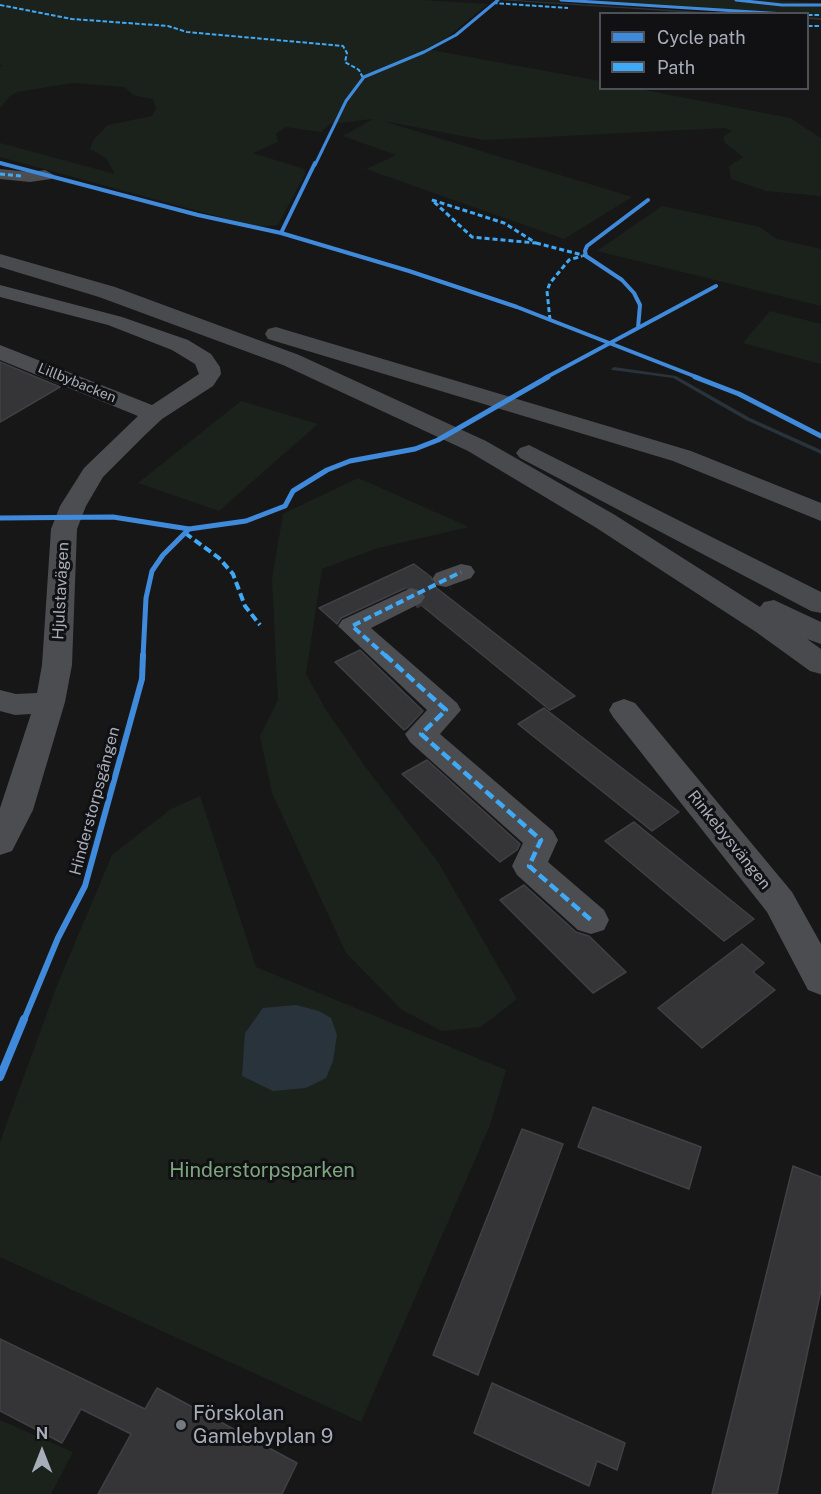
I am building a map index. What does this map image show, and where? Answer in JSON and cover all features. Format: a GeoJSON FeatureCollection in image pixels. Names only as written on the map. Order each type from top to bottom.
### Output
{"type":"FeatureCollection","features":[{"type":"Feature","properties":{"kind":"highway"},"geometry":{"type":"LineString","coordinates":[[0,248],[122,283],[215,315],[670,452],[821,513]]}},
{"type":"Feature","properties":{"kind":"highway"},"geometry":{"type":"LineString","coordinates":[[0,260],[107,292],[300,364],[477,446],[605,521],[767,625],[821,664]]}},
{"type":"Feature","properties":{"kind":"highway"},"geometry":{"type":"LineString","coordinates":[[215,315],[437,407],[821,603]]}},
{"type":"Feature","properties":{"kind":"highway"},"geometry":{"type":"LineString","coordinates":[[605,521],[821,634]]}},
{"type":"Feature","properties":{"kind":"street"},"geometry":{"type":"LineString","coordinates":[[0,174],[30,177],[45,175]]}},
{"type":"Feature","properties":{"kind":"street","name":"Hjulstavägen"},"geometry":{"type":"LineString","coordinates":[[0,291],[115,321],[180,345],[203,359],[209,367],[210,374],[205,381],[154,414],[93,473],[73,506],[64,529],[57,665],[50,702],[16,810],[0,842]]}},
{"type":"Feature","properties":{"kind":"street","name":"Lillbybacken"},"geometry":{"type":"LineString","coordinates":[[0,352],[154,414]]}},
{"type":"Feature","properties":{"kind":"street"},"geometry":{"type":"LineString","coordinates":[[411,597],[352,626],[446,710],[421,734],[541,840],[529,866],[591,920]]}},
{"type":"Feature","properties":{"kind":"street"},"geometry":{"type":"LineString","coordinates":[[0,700],[15,705],[50,702]]}},
{"type":"Feature","properties":{"kind":"street","name":"Rinkebysvängen"},"geometry":{"type":"LineString","coordinates":[[624,710],[780,902],[821,978]]}},
{"type":"Feature","properties":{"kind":"green space"},"geometry":{"type":"Polygon","coordinates":[[[0,0],[421,0],[488,4],[445,39],[426,49],[599,81],[599,90],[644,90],[790,118],[821,138],[821,196],[766,191],[731,179],[729,166],[743,157],[724,142],[724,136],[732,131],[725,128],[484,140],[383,121],[632,197],[564,239],[366,169],[396,155],[343,136],[373,119],[330,124],[321,132],[286,127],[276,134],[278,142],[253,153],[304,169],[305,174],[278,225],[261,227],[0,157],[0,143],[115,174],[106,158],[90,149],[94,139],[108,125],[152,116],[156,108],[153,99],[133,95],[125,87],[73,83],[17,92],[10,96],[0,108],[0,67],[3,65],[0,65],[0,0]]]}},
{"type":"Feature","properties":{"kind":"green space"},"geometry":{"type":"Polygon","coordinates":[[[527,0],[773,0],[821,3],[821,17],[809,16],[809,12],[742,12],[527,0]]]}},
{"type":"Feature","properties":{"kind":"green space"},"geometry":{"type":"Polygon","coordinates":[[[662,206],[760,227],[777,239],[821,249],[821,306],[597,251],[662,206]]]}},
{"type":"Feature","properties":{"kind":"green space"},"geometry":{"type":"Polygon","coordinates":[[[770,311],[821,324],[821,364],[743,343],[770,311]]]}},
{"type":"Feature","properties":{"kind":"green space"},"geometry":{"type":"Polygon","coordinates":[[[241,401],[318,424],[219,511],[138,483],[241,401]]]}},
{"type":"Feature","properties":{"kind":"green space"},"geometry":{"type":"Polygon","coordinates":[[[358,478],[469,527],[378,548],[322,569],[306,674],[326,710],[367,769],[438,862],[517,999],[481,1027],[442,1031],[402,1010],[346,953],[272,793],[260,736],[278,700],[272,579],[283,514],[358,478]]]}},
{"type":"Feature","properties":{"kind":"green space","name":"Hinderstorpsparken"},"geometry":{"type":"Polygon","coordinates":[[[200,796],[256,967],[506,1070],[490,1125],[361,1422],[0,1257],[0,1142],[58,983],[112,855],[171,809],[200,796]]]}},
{"type":"Feature","properties":{"kind":"green space"},"geometry":{"type":"Polygon","coordinates":[[[0,1420],[73,1452],[51,1494],[0,1494],[0,1420]]]}},
{"type":"Feature","properties":{"kind":"shaded area"},"geometry":{"type":"Polygon","coordinates":[[[296,1005],[319,1011],[331,1018],[337,1035],[333,1061],[326,1078],[306,1088],[273,1091],[242,1076],[245,1033],[263,1008],[296,1005]]]}},
{"type":"Feature","properties":{"kind":"building"},"geometry":{"type":"Polygon","coordinates":[[[0,362],[60,387],[0,422],[0,362]]]}},
{"type":"Feature","properties":{"kind":"building"},"geometry":{"type":"Polygon","coordinates":[[[414,564],[431,577],[434,586],[575,696],[550,710],[421,605],[427,598],[422,589],[410,586],[341,618],[337,624],[319,608],[414,564]]]}},
{"type":"Feature","properties":{"kind":"building"},"geometry":{"type":"Polygon","coordinates":[[[360,650],[423,711],[404,730],[335,662],[360,650]]]}},
{"type":"Feature","properties":{"kind":"building"},"geometry":{"type":"Polygon","coordinates":[[[544,708],[679,812],[652,831],[518,724],[544,708]]]}},
{"type":"Feature","properties":{"kind":"building"},"geometry":{"type":"Polygon","coordinates":[[[427,760],[520,844],[517,850],[500,862],[402,774],[427,760]]]}},
{"type":"Feature","properties":{"kind":"building"},"geometry":{"type":"Polygon","coordinates":[[[634,822],[754,919],[724,941],[605,841],[634,822]]]}},
{"type":"Feature","properties":{"kind":"building"},"geometry":{"type":"Polygon","coordinates":[[[524,885],[576,932],[589,936],[626,972],[593,993],[500,900],[524,885]]]}},
{"type":"Feature","properties":{"kind":"building"},"geometry":{"type":"Polygon","coordinates":[[[742,944],[764,963],[753,972],[775,990],[702,1048],[658,1008],[742,944]]]}},
{"type":"Feature","properties":{"kind":"building"},"geometry":{"type":"Polygon","coordinates":[[[593,1107],[701,1147],[689,1189],[578,1147],[593,1107]]]}},
{"type":"Feature","properties":{"kind":"building"},"geometry":{"type":"Polygon","coordinates":[[[522,1129],[563,1144],[478,1375],[433,1355],[522,1129]]]}},
{"type":"Feature","properties":{"kind":"building"},"geometry":{"type":"Polygon","coordinates":[[[793,1166],[821,1177],[821,1290],[777,1494],[712,1494],[793,1166]]]}},
{"type":"Feature","properties":{"kind":"building","name":"Förskolan Gamlebyplan 9"},"geometry":{"type":"Polygon","coordinates":[[[0,1339],[145,1409],[157,1388],[297,1463],[282,1494],[98,1494],[131,1434],[81,1409],[62,1443],[0,1411],[0,1339]]]}},
{"type":"Feature","properties":{"kind":"building"},"geometry":{"type":"Polygon","coordinates":[[[492,1383],[625,1443],[617,1470],[597,1461],[589,1486],[474,1433],[492,1383]]]}},
{"type":"Feature","properties":{"kind":"waterway"},"geometry":{"type":"LineString","coordinates":[[500,0],[701,12]]}},
{"type":"Feature","properties":{"kind":"waterway"},"geometry":{"type":"LineString","coordinates":[[809,18],[821,19]]}},
{"type":"Feature","properties":{"kind":"waterway"},"geometry":{"type":"LineString","coordinates":[[614,369],[674,377],[748,419],[821,452]]}},
{"type":"Feature","properties":{"kind":"tunnel"},"geometry":{"type":"LineString","coordinates":[[411,597],[446,579]]}},
{"type":"Feature","properties":{"kind":"marked path"},"geometry":{"type":"LineString","coordinates":[[493,3],[568,8]]}},
{"type":"Feature","properties":{"kind":"marked path"},"geometry":{"type":"LineString","coordinates":[[0,5],[72,19],[168,26],[187,32],[343,46],[347,53],[345,62],[359,70],[363,78]]}},
{"type":"Feature","properties":{"kind":"marked path"},"geometry":{"type":"LineString","coordinates":[[809,15],[821,15]]}},
{"type":"Feature","properties":{"kind":"marked path"},"geometry":{"type":"LineString","coordinates":[[809,26],[821,26]]}},
{"type":"Feature","properties":{"kind":"marked path"},"geometry":{"type":"LineString","coordinates":[[0,174],[21,176]]}},
{"type":"Feature","properties":{"kind":"marked path"},"geometry":{"type":"LineString","coordinates":[[536,243],[472,237],[432,200],[504,223],[536,243],[586,256]]}},
{"type":"Feature","properties":{"kind":"marked path"},"geometry":{"type":"LineString","coordinates":[[550,320],[547,291],[550,283],[569,260],[582,256]]}},
{"type":"Feature","properties":{"kind":"marked path"},"geometry":{"type":"LineString","coordinates":[[185,533],[219,558],[233,574],[245,606],[260,625]]}},
{"type":"Feature","properties":{"kind":"marked path"},"geometry":{"type":"LineString","coordinates":[[461,572],[352,626],[446,710],[421,734],[541,840],[529,866],[591,920]]}},
{"type":"Feature","properties":{"kind":"cycle path"},"geometry":{"type":"LineString","coordinates":[[281,233],[346,101],[364,77],[424,52],[456,35],[498,0]]}},
{"type":"Feature","properties":{"kind":"cycle path"},"geometry":{"type":"LineString","coordinates":[[561,0],[753,12]]}},
{"type":"Feature","properties":{"kind":"cycle path"},"geometry":{"type":"LineString","coordinates":[[736,0],[782,5],[821,5]]}},
{"type":"Feature","properties":{"kind":"cycle path"},"geometry":{"type":"LineString","coordinates":[[0,163],[198,215],[281,233],[409,271],[517,307],[739,394],[821,436]]}},
{"type":"Feature","properties":{"kind":"cycle path"},"geometry":{"type":"LineString","coordinates":[[0,518],[20,516],[113,517],[189,529],[246,521],[285,506],[293,491],[307,480],[327,470],[350,461],[415,449],[438,440],[510,397],[638,328],[640,305],[634,293],[622,280],[586,256],[585,251],[587,246],[648,200]]}},
{"type":"Feature","properties":{"kind":"cycle path"},"geometry":{"type":"LineString","coordinates":[[638,328],[716,286]]}},
{"type":"Feature","properties":{"kind":"cycle path","name":"Hinderstorpsgången"},"geometry":{"type":"LineString","coordinates":[[0,1077],[58,938],[85,886],[142,679],[146,598],[152,571],[163,555],[189,529]]}},
{"type":"Feature","properties":{"kind":"place","name":"Förskolan Gamlebyplan 9"},"geometry":{"type":"Point","coordinates":[181,1425]}}]}
